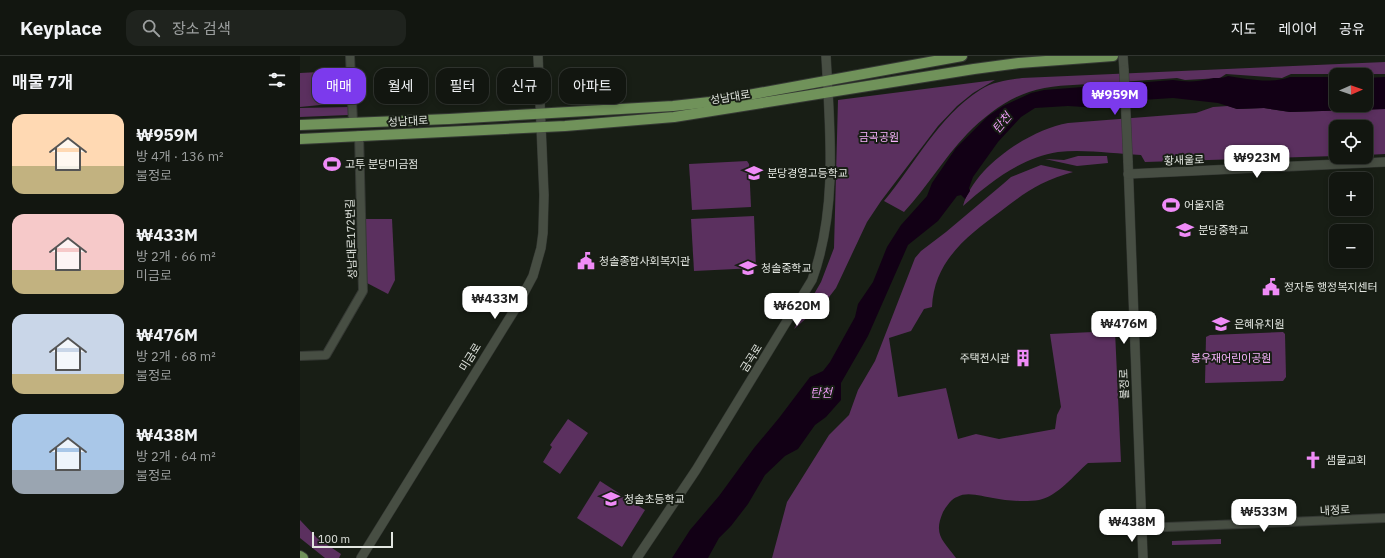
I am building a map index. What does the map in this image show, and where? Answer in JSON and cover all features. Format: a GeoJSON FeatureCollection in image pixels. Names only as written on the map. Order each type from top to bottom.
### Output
{"type":"FeatureCollection","features":[{"type":"Feature","properties":{"kind":"main road","name":"미금로"},"geometry":{"type":"LineString","coordinates":[[361,558],[517,306],[533,276],[541,248],[544,201],[538,56]]}},
{"type":"Feature","properties":{"kind":"main road","name":"금곡로"},"geometry":{"type":"LineString","coordinates":[[638,558],[696,470],[812,280],[821,254],[827,209],[831,160],[826,56]]}},
{"type":"Feature","properties":{"kind":"main road","name":"성남대로"},"geometry":{"type":"LineString","coordinates":[[300,125],[540,114],[673,106],[710,102],[962,56]]}},
{"type":"Feature","properties":{"kind":"main road","name":"성남대로"},"geometry":{"type":"LineString","coordinates":[[300,139],[674,117],[1019,63],[1113,56]]}},
{"type":"Feature","properties":{"kind":"main road","name":"불정로"},"geometry":{"type":"LineString","coordinates":[[1123,56],[1143,558]]}},
{"type":"Feature","properties":{"kind":"main road","name":"황새울로"},"geometry":{"type":"LineString","coordinates":[[1128,174],[1385,162]]}},
{"type":"Feature","properties":{"kind":"street"},"geometry":{"type":"LineString","coordinates":[[350,56],[353,123]]}},
{"type":"Feature","properties":{"kind":"street","name":"성남대로172번길"},"geometry":{"type":"LineString","coordinates":[[300,356],[326,355],[363,292],[358,135]]}},
{"type":"Feature","properties":{"kind":"street","name":"내정로"},"geometry":{"type":"LineString","coordinates":[[1142,528],[1385,518]]}},
{"type":"Feature","properties":{"kind":"green space"},"geometry":{"type":"Polygon","coordinates":[[[1385,62],[1385,74],[1373,74],[1373,68],[1329,68],[1329,74],[1291,74],[1282,78],[1226,74],[1220,78],[1185,80],[1177,78],[1061,86],[1029,92],[1004,104],[974,127],[951,153],[904,212],[884,201],[939,127],[965,101],[985,87],[995,83],[1022,78],[1385,62]]]}},
{"type":"Feature","properties":{"kind":"green space"},"geometry":{"type":"Polygon","coordinates":[[[312,72],[312,104],[330,104],[300,107],[300,73],[312,72]]]}},
{"type":"Feature","properties":{"kind":"green space","name":"금곡공원"},"geometry":{"type":"Polygon","coordinates":[[[995,80],[973,93],[957,106],[938,126],[881,201],[867,222],[836,288],[826,301],[794,329],[821,282],[834,248],[838,100],[995,80]]]}},
{"type":"Feature","properties":{"kind":"green space"},"geometry":{"type":"Polygon","coordinates":[[[1228,106],[1237,109],[1264,108],[1290,112],[1329,111],[1329,112],[1373,112],[1373,109],[1385,109],[1385,154],[1373,155],[1373,120],[1329,120],[1329,156],[1145,162],[1141,155],[1089,151],[1058,152],[1032,159],[1019,165],[995,180],[963,206],[969,192],[991,164],[1005,152],[1037,133],[1068,123],[1196,113],[1213,107],[1228,106]]]}},
{"type":"Feature","properties":{"kind":"green space"},"geometry":{"type":"Polygon","coordinates":[[[348,107],[348,115],[300,117],[300,108],[348,107]]]}},
{"type":"Feature","properties":{"kind":"green space"},"geometry":{"type":"Polygon","coordinates":[[[1078,156],[1107,156],[1108,163],[1077,166],[1045,159],[1064,160],[1078,156]]]}},
{"type":"Feature","properties":{"kind":"green space"},"geometry":{"type":"Polygon","coordinates":[[[747,161],[749,164],[751,207],[692,210],[689,164],[747,161]]]}},
{"type":"Feature","properties":{"kind":"green space"},"geometry":{"type":"Polygon","coordinates":[[[1041,165],[1073,172],[1041,184],[1016,200],[976,230],[954,251],[946,263],[939,276],[934,291],[932,307],[924,309],[911,331],[889,338],[898,397],[946,388],[958,439],[976,434],[999,439],[1055,429],[1057,415],[1061,407],[1050,334],[1115,331],[1121,462],[1088,463],[1059,490],[1046,498],[1039,500],[1028,501],[998,499],[971,494],[961,495],[953,499],[943,512],[940,520],[939,532],[944,542],[956,558],[772,558],[787,502],[829,435],[849,415],[858,390],[875,361],[915,258],[921,251],[946,232],[1011,177],[1041,165]]]}},
{"type":"Feature","properties":{"kind":"green space"},"geometry":{"type":"Polygon","coordinates":[[[754,216],[756,268],[694,271],[691,219],[754,216]]]}},
{"type":"Feature","properties":{"kind":"green space"},"geometry":{"type":"Polygon","coordinates":[[[365,219],[392,219],[395,280],[388,294],[367,283],[365,219]]]}},
{"type":"Feature","properties":{"kind":"green space","name":"봉우재어린이공원"},"geometry":{"type":"Polygon","coordinates":[[[1283,332],[1285,334],[1286,377],[1283,381],[1205,383],[1206,337],[1210,335],[1283,332]]]}},
{"type":"Feature","properties":{"kind":"green space"},"geometry":{"type":"Polygon","coordinates":[[[568,419],[588,433],[560,474],[543,462],[552,447],[550,445],[568,419]]]}},
{"type":"Feature","properties":{"kind":"green space"},"geometry":{"type":"Polygon","coordinates":[[[600,481],[645,510],[622,547],[577,518],[600,481]]]}},
{"type":"Feature","properties":{"kind":"green space"},"geometry":{"type":"Polygon","coordinates":[[[300,520],[317,538],[341,554],[339,558],[325,558],[300,538],[300,520]]]}},
{"type":"Feature","properties":{"kind":"green space"},"geometry":{"type":"Polygon","coordinates":[[[1221,539],[1221,544],[1172,545],[1172,541],[1221,539]]]}},
{"type":"Feature","properties":{"kind":"water","name":"탄천"},"geometry":{"type":"Polygon","coordinates":[[[1228,76],[1267,81],[1290,77],[1329,77],[1329,111],[1290,112],[1264,108],[1237,109],[1218,103],[1173,98],[1126,101],[1100,108],[1068,106],[1035,108],[1021,117],[998,142],[973,177],[969,188],[970,191],[965,199],[961,195],[957,196],[938,221],[908,245],[868,336],[841,383],[841,400],[826,417],[815,425],[798,449],[785,456],[765,475],[748,504],[731,526],[719,538],[708,558],[672,558],[690,530],[719,496],[754,448],[810,377],[823,371],[830,362],[855,317],[858,304],[873,282],[887,247],[901,225],[927,196],[932,183],[956,148],[988,116],[1003,106],[1031,93],[1044,90],[1173,80],[1196,81],[1228,76]]]}},
{"type":"Feature","properties":{"kind":"water","name":"탄천"},"geometry":{"type":"Polygon","coordinates":[[[1385,77],[1385,109],[1373,109],[1373,78],[1385,77]]]}},
{"type":"Feature","properties":{"kind":"place","name":"고투 분당미금점"},"geometry":{"type":"Point","coordinates":[332,164]}},
{"type":"Feature","properties":{"kind":"place","name":"분당경영고등학교"},"geometry":{"type":"Point","coordinates":[754,173]}},
{"type":"Feature","properties":{"kind":"place","name":"어울지움"},"geometry":{"type":"Point","coordinates":[1171,205]}},
{"type":"Feature","properties":{"kind":"place","name":"분당중학교"},"geometry":{"type":"Point","coordinates":[1185,230]}},
{"type":"Feature","properties":{"kind":"place","name":"청솔종합사회복지관"},"geometry":{"type":"Point","coordinates":[586,261]}},
{"type":"Feature","properties":{"kind":"place","name":"청솔중학교"},"geometry":{"type":"Point","coordinates":[748,268]}},
{"type":"Feature","properties":{"kind":"place","name":"정자동 행정복지센터"},"geometry":{"type":"Point","coordinates":[1271,287]}},
{"type":"Feature","properties":{"kind":"place","name":"은혜유치원"},"geometry":{"type":"Point","coordinates":[1221,324]}},
{"type":"Feature","properties":{"kind":"place","name":"주택전시관"},"geometry":{"type":"Point","coordinates":[1023,358]}},
{"type":"Feature","properties":{"kind":"place","name":"샘물교회"},"geometry":{"type":"Point","coordinates":[1313,460]}},
{"type":"Feature","properties":{"kind":"place","name":"청솔초등학교"},"geometry":{"type":"Point","coordinates":[611,499]}}]}
